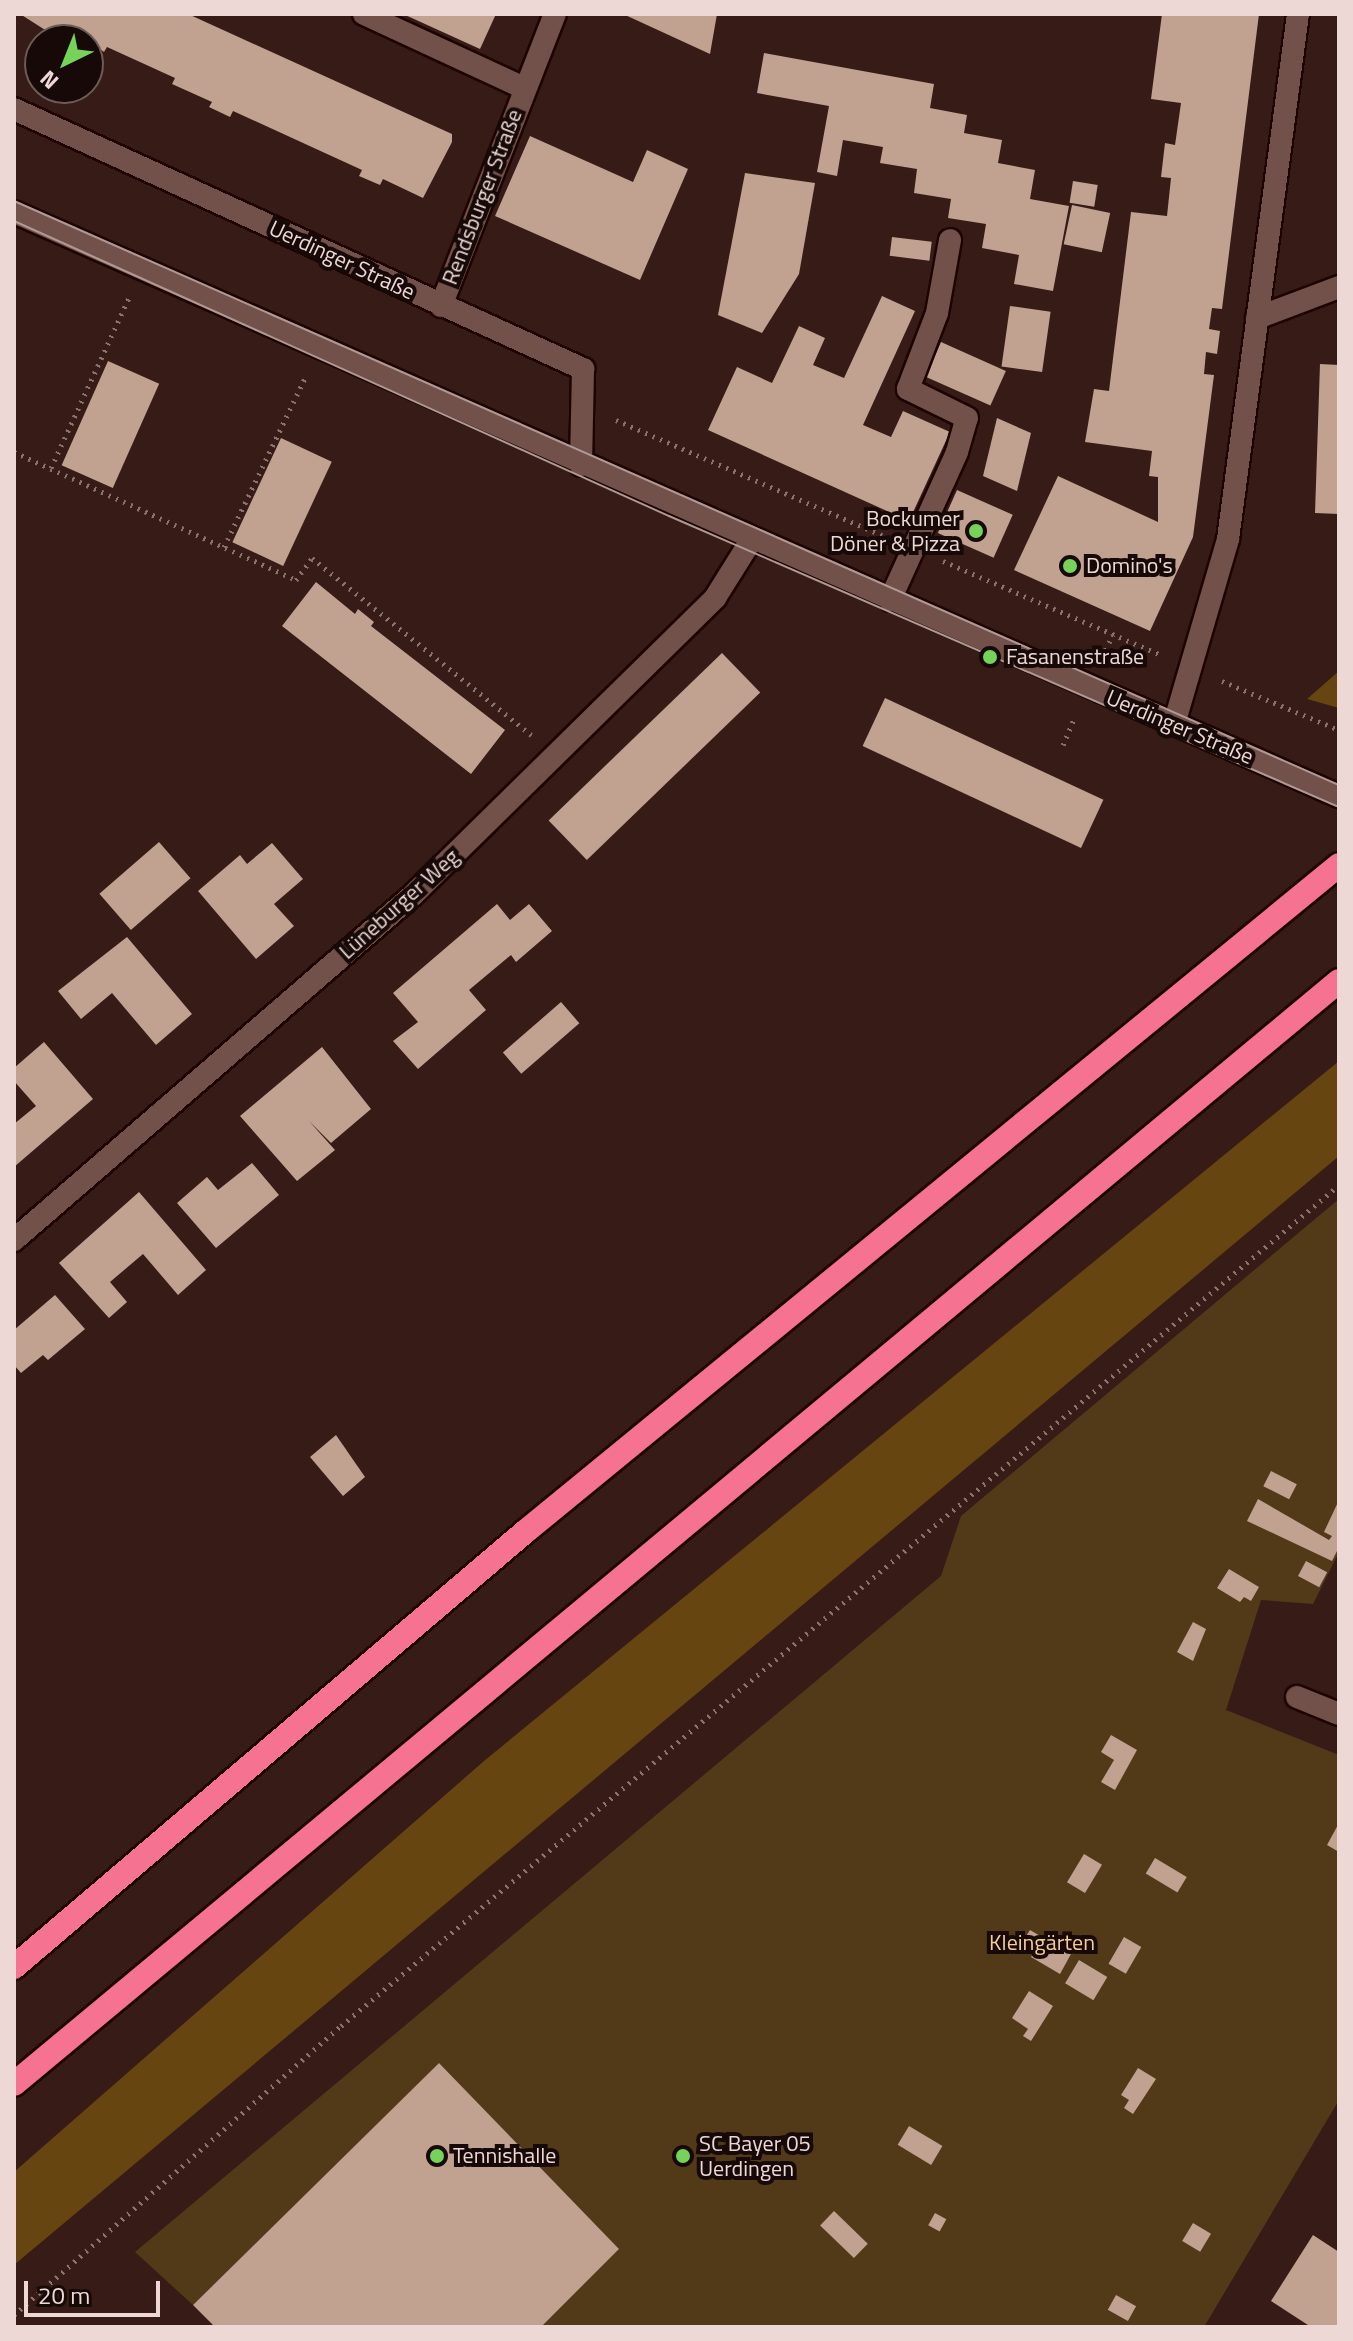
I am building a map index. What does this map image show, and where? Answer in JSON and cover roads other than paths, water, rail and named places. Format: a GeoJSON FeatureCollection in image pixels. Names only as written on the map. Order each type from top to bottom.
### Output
{"type":"FeatureCollection","features":[{"type":"Feature","properties":{"kind":"highway"},"geometry":{"type":"LineString","coordinates":[[14,1967],[538,1521],[1339,865]]}},
{"type":"Feature","properties":{"kind":"highway"},"geometry":{"type":"LineString","coordinates":[[14,2084],[1339,981]]}},
{"type":"Feature","properties":{"kind":"street","name":"Rendsburger Straße"},"geometry":{"type":"LineString","coordinates":[[364,14],[524,88]]}},
{"type":"Feature","properties":{"kind":"street","name":"Rendsburger Straße"},"geometry":{"type":"LineString","coordinates":[[441,306],[555,14]]}},
{"type":"Feature","properties":{"kind":"street"},"geometry":{"type":"LineString","coordinates":[[1174,724],[1228,539],[1298,14]]}},
{"type":"Feature","properties":{"kind":"street","name":"Uerdinger Straße"},"geometry":{"type":"LineString","coordinates":[[14,109],[583,369],[585,407],[581,465]]}},
{"type":"Feature","properties":{"kind":"street","name":"Uerdinger Straße"},"geometry":{"type":"LineString","coordinates":[[14,212],[581,465],[1339,796]]}},
{"type":"Feature","properties":{"kind":"street"},"geometry":{"type":"LineString","coordinates":[[890,600],[967,418],[908,389],[937,313],[950,240]]}},
{"type":"Feature","properties":{"kind":"street"},"geometry":{"type":"LineString","coordinates":[[1257,318],[1339,287]]}},
{"type":"Feature","properties":{"kind":"street","name":"Lüneburger Weg"},"geometry":{"type":"LineString","coordinates":[[14,1240],[414,894],[715,598],[752,539]]}},
{"type":"Feature","properties":{"kind":"street"},"geometry":{"type":"LineString","coordinates":[[1297,1697],[1339,1714]]}},
{"type":"Feature","properties":{"kind":"tram line"},"geometry":{"type":"LineString","coordinates":[[14,201],[1339,785]]}},
{"type":"Feature","properties":{"kind":"tram line"},"geometry":{"type":"LineString","coordinates":[[14,221],[669,516],[1339,807]]}},
{"type":"Feature","properties":{"kind":"place","name":"Bockumer Döner & Pizza"},"geometry":{"type":"Point","coordinates":[976,531]}},
{"type":"Feature","properties":{"kind":"place","name":"Domino's"},"geometry":{"type":"Point","coordinates":[1070,566]}},
{"type":"Feature","properties":{"kind":"place","name":"Fasanenstraße"},"geometry":{"type":"Point","coordinates":[990,657]}},
{"type":"Feature","properties":{"kind":"place","name":"Tennishalle"},"geometry":{"type":"Point","coordinates":[437,2156]}},
{"type":"Feature","properties":{"kind":"place","name":"SC Bayer 05 Uerdingen"},"geometry":{"type":"Point","coordinates":[683,2156]}},
{"type":"Feature","properties":{"kind":"park label","name":"Kleingärten"},"geometry":{"type":"Point","coordinates":[1042,1943]}}]}
